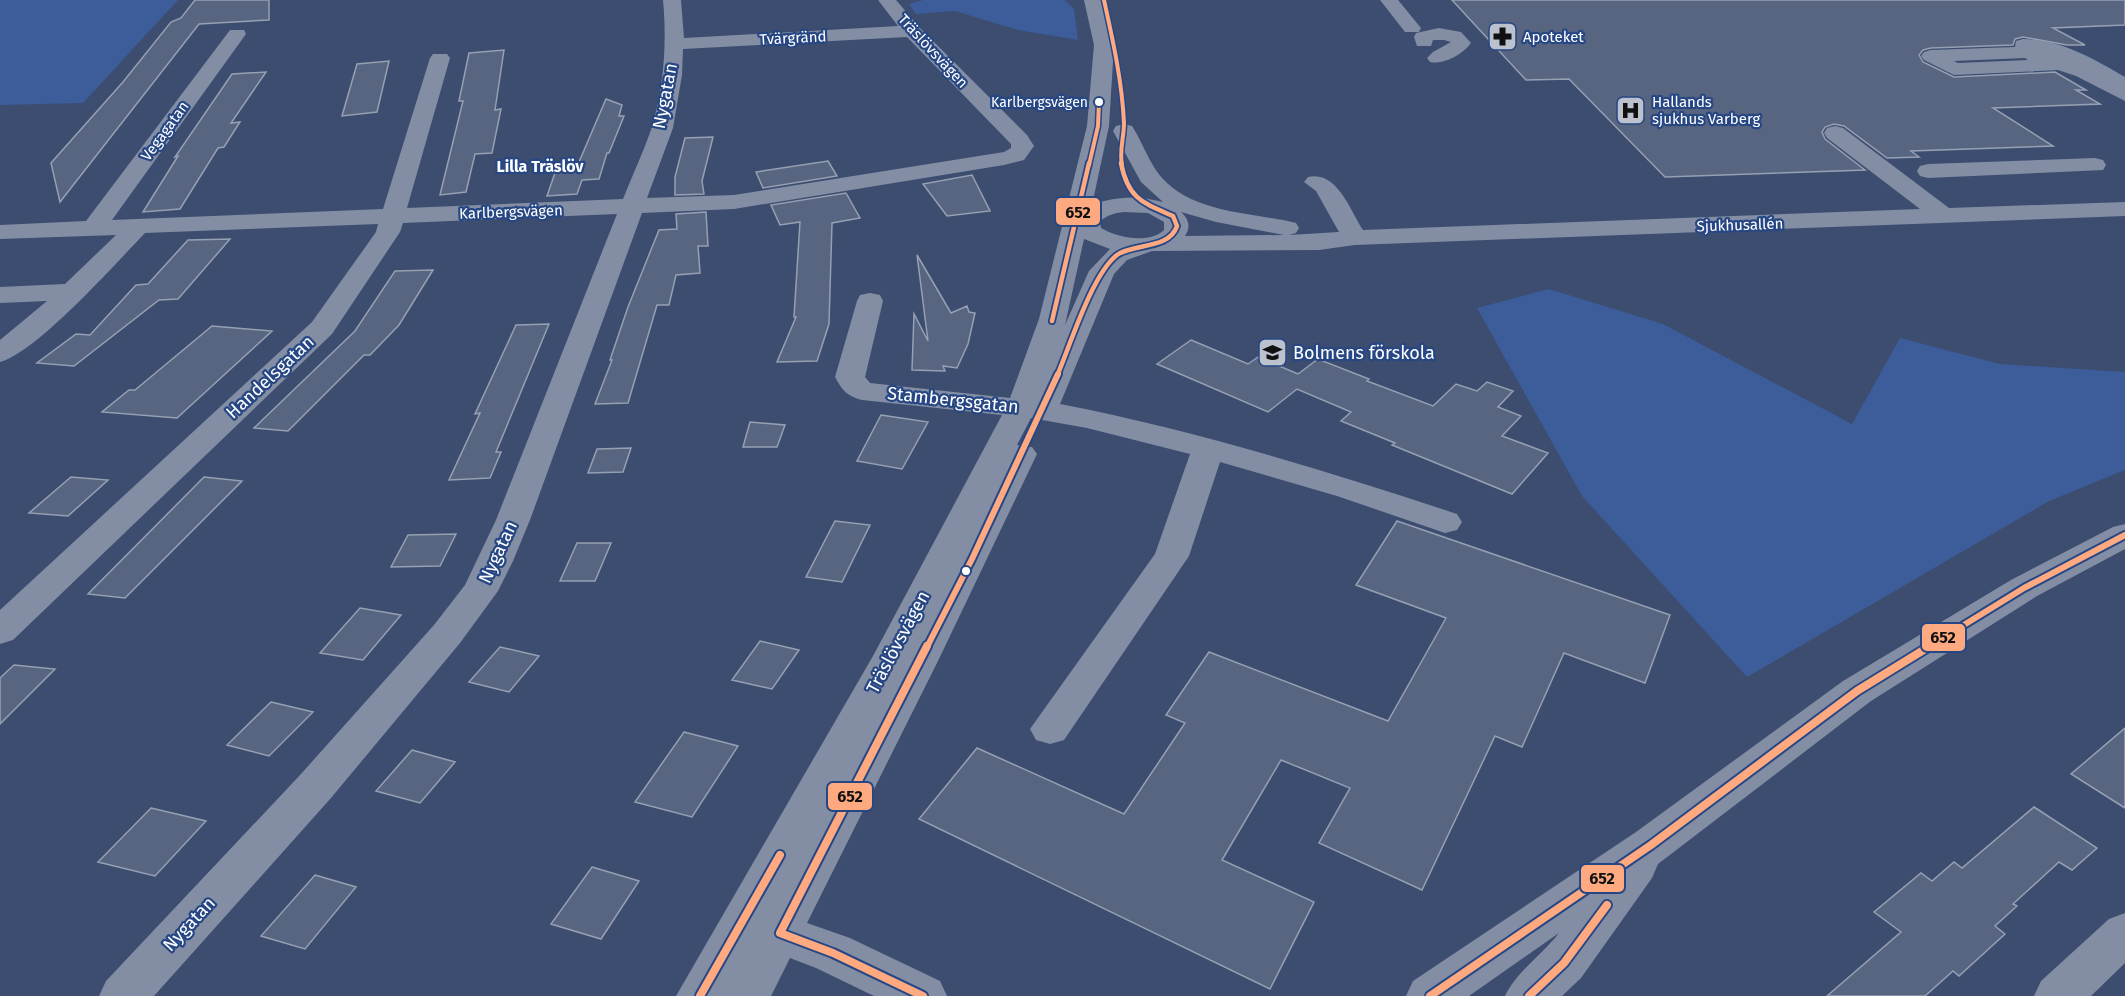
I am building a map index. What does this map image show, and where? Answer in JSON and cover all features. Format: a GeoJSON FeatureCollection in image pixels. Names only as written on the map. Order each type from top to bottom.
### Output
{"type":"FeatureCollection","features":[{"type":"Feature","properties":{"kind":"street","name":"Nygatan"},"geometry":{"type":"LineString","coordinates":[[123,996],[316,786],[440,643],[480,591],[496,561],[513,520],[630,207],[662,128],[669,96],[674,44],[672,0]]}},
{"type":"Feature","properties":{"kind":"street","name":"Träslövsvägen"},"geometry":{"type":"LineString","coordinates":[[887,0],[912,31],[1019,140],[1023,146],[1017,154]]}},
{"type":"Feature","properties":{"kind":"street"},"geometry":{"type":"LineString","coordinates":[[1084,229],[1098,126],[1104,45],[1093,0]]}},
{"type":"Feature","properties":{"kind":"street"},"geometry":{"type":"LineString","coordinates":[[1104,0],[1117,49],[1124,131],[1120,144],[1122,168],[1130,188],[1155,209]]}},
{"type":"Feature","properties":{"kind":"street"},"geometry":{"type":"LineString","coordinates":[[1389,0],[1418,35],[1423,37],[1431,34],[1447,34],[1458,38],[1462,43],[1437,58]]}},
{"type":"Feature","properties":{"kind":"street","name":"Tvärgränd"},"geometry":{"type":"LineString","coordinates":[[674,44],[912,31]]}},
{"type":"Feature","properties":{"kind":"street","name":"Vegagatan"},"geometry":{"type":"LineString","coordinates":[[93,229],[237,34]]}},
{"type":"Feature","properties":{"kind":"street"},"geometry":{"type":"LineString","coordinates":[[2125,86],[2047,45],[2023,45],[2031,52],[2056,65],[2084,73],[2125,95]]}},
{"type":"Feature","properties":{"kind":"street"},"geometry":{"type":"LineString","coordinates":[[2031,52],[1931,56],[1954,69],[2056,65]]}},
{"type":"Feature","properties":{"kind":"street","name":"Handelsgatan"},"geometry":{"type":"LineString","coordinates":[[0,632],[322,328],[388,232],[440,58]]}},
{"type":"Feature","properties":{"kind":"street"},"geometry":{"type":"LineString","coordinates":[[1084,229],[1103,189],[1105,165],[1098,126]]}},
{"type":"Feature","properties":{"kind":"street"},"geometry":{"type":"LineString","coordinates":[[1124,131],[1154,183],[1177,200],[1213,214],[1309,234]]}},
{"type":"Feature","properties":{"kind":"street"},"geometry":{"type":"LineString","coordinates":[[1835,133],[1944,216]]}},
{"type":"Feature","properties":{"kind":"street","name":"Karlbergsvägen"},"geometry":{"type":"LineString","coordinates":[[0,232],[757,200],[996,160],[1017,154]]}},
{"type":"Feature","properties":{"kind":"street"},"geometry":{"type":"LineString","coordinates":[[1928,171],[2095,165]]}},
{"type":"Feature","properties":{"kind":"street"},"geometry":{"type":"LineString","coordinates":[[1316,182],[1325,187],[1355,238]]}},
{"type":"Feature","properties":{"kind":"street"},"geometry":{"type":"LineString","coordinates":[[1084,229],[1115,206],[1155,209],[1226,228],[1355,238]]}},
{"type":"Feature","properties":{"kind":"street","name":"Träslövsvägen"},"geometry":{"type":"LineString","coordinates":[[722,994],[761,927],[892,656],[1031,409],[1064,362],[1102,271],[1118,255],[1168,238],[1177,230],[1176,220],[1155,209]]}},
{"type":"Feature","properties":{"kind":"street","name":"Sjukhusallén"},"geometry":{"type":"LineString","coordinates":[[1355,238],[2125,209]]}},
{"type":"Feature","properties":{"kind":"street"},"geometry":{"type":"LineString","coordinates":[[0,353],[55,310],[70,292],[138,227]]}},
{"type":"Feature","properties":{"kind":"street","name":"Träslövsvägen"},"geometry":{"type":"LineString","coordinates":[[1031,409],[1037,367],[1064,274],[1084,229]]}},
{"type":"Feature","properties":{"kind":"street"},"geometry":{"type":"LineString","coordinates":[[1084,229],[1105,241],[1145,245],[1319,242],[1355,238]]}},
{"type":"Feature","properties":{"kind":"street"},"geometry":{"type":"LineString","coordinates":[[1064,362],[1083,347],[1097,328],[1126,275],[1138,261],[1159,252],[1202,244]]}},
{"type":"Feature","properties":{"kind":"street"},"geometry":{"type":"LineString","coordinates":[[0,295],[70,292]]}},
{"type":"Feature","properties":{"kind":"street","name":"Stambergsgatan"},"geometry":{"type":"LineString","coordinates":[[870,301],[850,377],[855,386],[862,391],[1031,409],[1088,418],[1209,449],[1349,489],[1445,522]]}},
{"type":"Feature","properties":{"kind":"street"},"geometry":{"type":"LineString","coordinates":[[1050,729],[1172,556],[1209,449]]}},
{"type":"Feature","properties":{"kind":"street"},"geometry":{"type":"LineString","coordinates":[[1430,996],[1651,845],[1857,691],[2014,594],[2125,535]]}},
{"type":"Feature","properties":{"kind":"street"},"geometry":{"type":"LineString","coordinates":[[1529,996],[1564,963],[1651,845]]}},
{"type":"Feature","properties":{"kind":"street"},"geometry":{"type":"LineString","coordinates":[[761,927],[833,953],[923,996]]}},
{"type":"Feature","properties":{"kind":"street"},"geometry":{"type":"LineString","coordinates":[[2058,996],[2125,933]]}},
{"type":"Feature","properties":{"kind":"shaded area"},"geometry":{"type":"Polygon","coordinates":[[[0,0],[178,0],[83,103],[0,105],[0,0]]]}},
{"type":"Feature","properties":{"kind":"shaded area"},"geometry":{"type":"Polygon","coordinates":[[[923,0],[1065,0],[1074,9],[1078,40],[1018,30],[955,11],[916,14],[909,4],[923,0]]]}},
{"type":"Feature","properties":{"kind":"shaded area"},"geometry":{"type":"Polygon","coordinates":[[[1549,289],[1663,324],[1852,424],[1900,338],[2000,364],[2125,372],[2125,470],[2049,501],[1747,677],[1582,496],[1477,308],[1549,289]]]}},
{"type":"Feature","properties":{"kind":"building"},"geometry":{"type":"Polygon","coordinates":[[[195,0],[269,0],[269,20],[199,24],[60,202],[51,163],[123,82],[171,22],[181,18],[195,0]]]}},
{"type":"Feature","properties":{"kind":"building"},"geometry":{"type":"Polygon","coordinates":[[[1452,0],[2125,0],[2125,25],[2053,28],[2085,45],[2067,45],[2023,37],[2015,39],[2013,45],[1931,48],[1923,50],[1919,55],[1923,62],[1954,77],[2055,72],[2086,90],[2076,90],[2100,104],[1993,108],[2053,146],[1911,151],[1919,157],[1887,158],[1844,126],[1834,124],[1825,127],[1822,132],[1825,139],[1865,170],[1665,177],[1569,79],[1526,80],[1452,0]]]}},
{"type":"Feature","properties":{"kind":"building"},"geometry":{"type":"Polygon","coordinates":[[[504,50],[495,110],[501,109],[492,153],[475,154],[466,192],[440,195],[463,101],[459,101],[469,53],[504,50]]]}},
{"type":"Feature","properties":{"kind":"building"},"geometry":{"type":"Polygon","coordinates":[[[389,61],[377,112],[342,116],[357,64],[389,61]]]}},
{"type":"Feature","properties":{"kind":"building"},"geometry":{"type":"Polygon","coordinates":[[[266,72],[231,123],[240,122],[224,147],[218,148],[180,209],[143,212],[178,156],[175,157],[232,74],[266,72]]]}},
{"type":"Feature","properties":{"kind":"building"},"geometry":{"type":"Polygon","coordinates":[[[606,99],[622,105],[619,116],[624,116],[609,153],[607,153],[599,179],[582,180],[577,194],[547,196],[556,170],[576,169],[606,99]]]}},
{"type":"Feature","properties":{"kind":"building"},"geometry":{"type":"Polygon","coordinates":[[[713,137],[702,181],[704,194],[675,195],[675,177],[685,138],[713,137]]]}},
{"type":"Feature","properties":{"kind":"building"},"geometry":{"type":"Polygon","coordinates":[[[828,161],[837,176],[763,188],[756,172],[828,161]]]}},
{"type":"Feature","properties":{"kind":"building"},"geometry":{"type":"Polygon","coordinates":[[[972,175],[990,211],[947,216],[923,184],[972,175]]]}},
{"type":"Feature","properties":{"kind":"building"},"geometry":{"type":"Polygon","coordinates":[[[846,193],[860,218],[832,223],[829,324],[817,361],[777,362],[796,317],[794,317],[800,222],[780,225],[771,205],[846,193]]]}},
{"type":"Feature","properties":{"kind":"building"},"geometry":{"type":"Polygon","coordinates":[[[706,212],[708,246],[698,246],[700,273],[676,275],[669,305],[657,305],[628,403],[595,404],[612,360],[610,360],[628,307],[659,230],[677,229],[676,214],[706,212]]]}},
{"type":"Feature","properties":{"kind":"building"},"geometry":{"type":"Polygon","coordinates":[[[230,239],[178,299],[159,300],[74,366],[37,363],[76,334],[90,335],[136,285],[148,284],[188,240],[230,239]]]}},
{"type":"Feature","properties":{"kind":"building"},"geometry":{"type":"Polygon","coordinates":[[[917,255],[951,313],[967,306],[969,312],[975,313],[968,344],[957,368],[943,366],[945,371],[912,370],[914,314],[928,341],[917,255]]]}},
{"type":"Feature","properties":{"kind":"building"},"geometry":{"type":"Polygon","coordinates":[[[433,270],[399,325],[370,355],[364,355],[288,431],[254,428],[355,331],[395,271],[433,270]]]}},
{"type":"Feature","properties":{"kind":"building"},"geometry":{"type":"Polygon","coordinates":[[[549,324],[496,452],[501,452],[490,478],[449,480],[480,413],[475,414],[516,325],[549,324]]]}},
{"type":"Feature","properties":{"kind":"building"},"geometry":{"type":"Polygon","coordinates":[[[212,326],[272,331],[177,418],[102,412],[129,390],[135,390],[212,326]]]}},
{"type":"Feature","properties":{"kind":"building"},"geometry":{"type":"Polygon","coordinates":[[[1191,340],[1248,364],[1258,357],[1298,374],[1318,359],[1369,379],[1367,381],[1433,406],[1456,384],[1477,391],[1487,382],[1513,391],[1498,407],[1521,416],[1502,436],[1548,453],[1512,494],[1392,445],[1395,443],[1341,421],[1351,412],[1297,389],[1268,412],[1157,364],[1191,340]]]}},
{"type":"Feature","properties":{"kind":"building"},"geometry":{"type":"Polygon","coordinates":[[[881,415],[928,422],[902,469],[857,461],[881,415]]]}},
{"type":"Feature","properties":{"kind":"building"},"geometry":{"type":"Polygon","coordinates":[[[750,422],[785,425],[777,447],[743,447],[750,422]]]}},
{"type":"Feature","properties":{"kind":"building"},"geometry":{"type":"Polygon","coordinates":[[[631,448],[623,472],[588,473],[597,449],[631,448]]]}},
{"type":"Feature","properties":{"kind":"building"},"geometry":{"type":"Polygon","coordinates":[[[71,477],[108,480],[68,516],[29,513],[71,477]]]}},
{"type":"Feature","properties":{"kind":"building"},"geometry":{"type":"Polygon","coordinates":[[[204,477],[242,481],[125,598],[88,594],[204,477]]]}},
{"type":"Feature","properties":{"kind":"building"},"geometry":{"type":"Polygon","coordinates":[[[835,521],[870,525],[842,582],[806,577],[835,521]]]}},
{"type":"Feature","properties":{"kind":"building"},"geometry":{"type":"Polygon","coordinates":[[[1397,521],[1670,615],[1645,683],[1564,653],[1522,747],[1495,736],[1422,890],[1319,843],[1350,788],[1281,760],[1222,860],[1314,902],[1270,989],[919,819],[977,748],[1124,814],[1185,723],[1166,715],[1209,652],[1388,721],[1446,618],[1356,585],[1397,521]]]}},
{"type":"Feature","properties":{"kind":"building"},"geometry":{"type":"Polygon","coordinates":[[[456,534],[440,566],[391,567],[408,535],[456,534]]]}},
{"type":"Feature","properties":{"kind":"building"},"geometry":{"type":"Polygon","coordinates":[[[577,543],[611,543],[595,581],[560,581],[577,543]]]}},
{"type":"Feature","properties":{"kind":"building"},"geometry":{"type":"Polygon","coordinates":[[[360,608],[401,615],[363,660],[320,653],[360,608]]]}},
{"type":"Feature","properties":{"kind":"building"},"geometry":{"type":"Polygon","coordinates":[[[760,641],[799,650],[772,689],[732,680],[760,641]]]}},
{"type":"Feature","properties":{"kind":"building"},"geometry":{"type":"Polygon","coordinates":[[[500,647],[539,656],[509,692],[469,682],[500,647]]]}},
{"type":"Feature","properties":{"kind":"building"},"geometry":{"type":"Polygon","coordinates":[[[14,665],[55,669],[0,724],[0,678],[14,665]]]}},
{"type":"Feature","properties":{"kind":"building"},"geometry":{"type":"Polygon","coordinates":[[[271,702],[313,712],[269,756],[227,745],[271,702]]]}},
{"type":"Feature","properties":{"kind":"building"},"geometry":{"type":"Polygon","coordinates":[[[2125,728],[2125,808],[2071,774],[2125,728]]]}},
{"type":"Feature","properties":{"kind":"building"},"geometry":{"type":"Polygon","coordinates":[[[684,732],[738,746],[692,817],[635,802],[684,732]]]}},
{"type":"Feature","properties":{"kind":"building"},"geometry":{"type":"Polygon","coordinates":[[[412,750],[455,762],[420,803],[376,791],[412,750]]]}},
{"type":"Feature","properties":{"kind":"building"},"geometry":{"type":"Polygon","coordinates":[[[2034,807],[2097,848],[2072,870],[2059,862],[2013,904],[2017,906],[1995,926],[2005,934],[1959,976],[1953,971],[1925,996],[1827,996],[1901,932],[1874,912],[1921,873],[1932,881],[1954,862],[1962,868],[2034,807]]]}},
{"type":"Feature","properties":{"kind":"building"},"geometry":{"type":"Polygon","coordinates":[[[151,808],[206,821],[155,876],[98,862],[151,808]]]}},
{"type":"Feature","properties":{"kind":"building"},"geometry":{"type":"Polygon","coordinates":[[[592,867],[639,881],[601,939],[551,924],[592,867]]]}},
{"type":"Feature","properties":{"kind":"building"},"geometry":{"type":"Polygon","coordinates":[[[315,875],[356,887],[305,949],[261,936],[315,875]]]}},
{"type":"Feature","properties":{"kind":"transit line","name":"652"},"geometry":{"type":"LineString","coordinates":[[923,996],[833,953],[780,933],[972,559],[1044,408],[1097,280],[1117,255],[1162,241],[1175,232],[1177,226],[1173,216],[1139,201],[1130,190],[1123,172],[1120,155],[1124,126],[1120,76],[1104,0]]}},
{"type":"Feature","properties":{"kind":"transit line","name":"652"},"geometry":{"type":"LineString","coordinates":[[1052,321],[1098,126],[1099,102]]}},
{"type":"Feature","properties":{"kind":"transit line","name":"652"},"geometry":{"type":"LineString","coordinates":[[1430,996],[1651,845],[1857,691],[2024,588],[2125,535]]}},
{"type":"Feature","properties":{"kind":"transit line","name":"652"},"geometry":{"type":"LineString","coordinates":[[700,996],[780,855]]}},
{"type":"Feature","properties":{"kind":"transit line","name":"652"},"geometry":{"type":"LineString","coordinates":[[1529,996],[1564,963],[1607,905]]}},
{"type":"Feature","properties":{"kind":"place","name":"Apoteket"},"geometry":{"type":"Point","coordinates":[1502,37]}},
{"type":"Feature","properties":{"kind":"place","name":"Karlbergsvägen"},"geometry":{"type":"Point","coordinates":[1099,102]}},
{"type":"Feature","properties":{"kind":"place","name":"Hallands sjukhus Varberg"},"geometry":{"type":"Point","coordinates":[1631,111]}},
{"type":"Feature","properties":{"kind":"place","name":"Bolmens förskola"},"geometry":{"type":"Point","coordinates":[1272,353]}},
{"type":"Feature","properties":{"kind":"district","name":"Lilla Träslöv"},"geometry":{"type":"Point","coordinates":[540,166]}}]}
